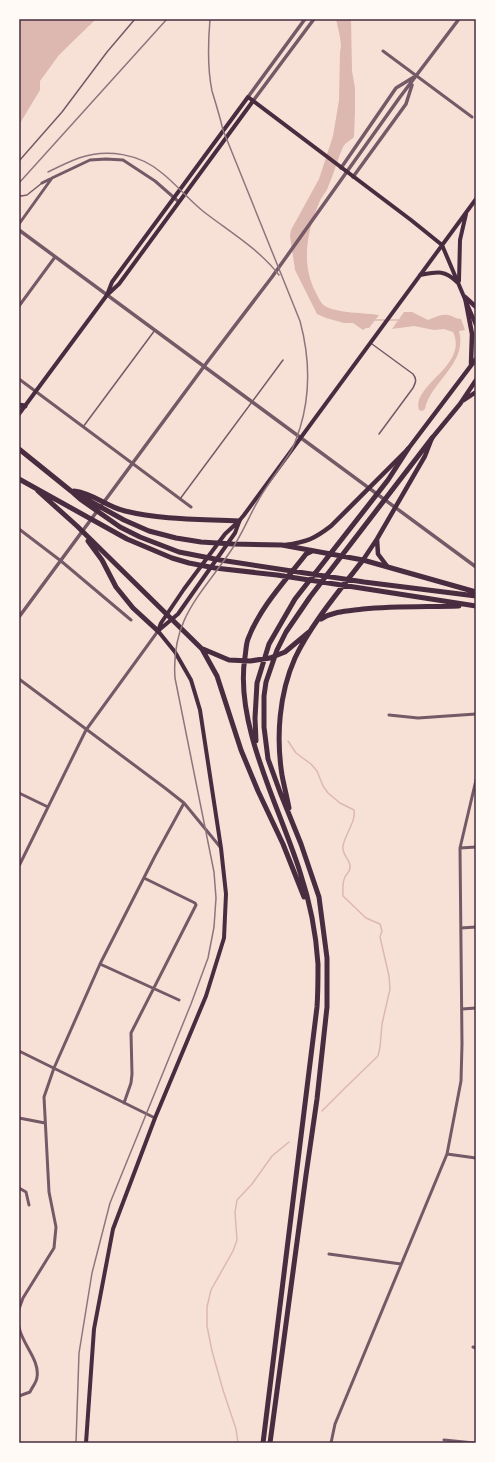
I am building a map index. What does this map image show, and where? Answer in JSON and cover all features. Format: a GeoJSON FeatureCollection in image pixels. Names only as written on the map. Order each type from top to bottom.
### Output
{"type":"FeatureCollection","features":[{"type":"Feature","properties":{"kind":"highway"},"geometry":{"type":"LineString","coordinates":[[465,297],[476,307]]}},
{"type":"Feature","properties":{"kind":"highway"},"geometry":{"type":"LineString","coordinates":[[465,297],[472,334],[471,366]]}},
{"type":"Feature","properties":{"kind":"highway"},"geometry":{"type":"LineString","coordinates":[[257,751],[255,718],[257,683],[269,644],[295,599],[388,480],[408,449],[476,359]]}},
{"type":"Feature","properties":{"kind":"highway"},"geometry":{"type":"LineString","coordinates":[[270,1443],[317,1099],[327,1007],[327,958],[318,897],[301,844],[268,759],[264,727],[264,696],[270,668],[286,632],[310,597],[432,438],[460,404],[476,380]]}},
{"type":"Feature","properties":{"kind":"highway"},"geometry":{"type":"LineString","coordinates":[[460,404],[476,392]]}},
{"type":"Feature","properties":{"kind":"highway"},"geometry":{"type":"LineString","coordinates":[[19,405],[26,406]]}},
{"type":"Feature","properties":{"kind":"highway"},"geometry":{"type":"LineString","coordinates":[[292,821],[282,776],[280,748],[284,688],[295,658],[312,629],[363,560],[425,456],[432,438]]}},
{"type":"Feature","properties":{"kind":"highway"},"geometry":{"type":"LineString","coordinates":[[19,449],[80,499],[120,527],[161,546],[194,556],[364,582],[476,596]]}},
{"type":"Feature","properties":{"kind":"highway"},"geometry":{"type":"LineString","coordinates":[[71,491],[124,520],[149,531],[176,538],[201,542],[282,545],[304,542],[318,536],[331,526],[408,449]]}},
{"type":"Feature","properties":{"kind":"highway"},"geometry":{"type":"LineString","coordinates":[[19,479],[38,491],[127,539],[172,558],[189,563],[277,575],[475,606]]}},
{"type":"Feature","properties":{"kind":"highway"},"geometry":{"type":"LineString","coordinates":[[38,491],[77,526],[202,649],[217,676],[241,750],[258,791],[283,844],[312,918]]}},
{"type":"Feature","properties":{"kind":"highway"},"geometry":{"type":"LineString","coordinates":[[71,491],[85,492],[123,511],[154,517],[239,521]]}},
{"type":"Feature","properties":{"kind":"highway"},"geometry":{"type":"LineString","coordinates":[[77,526],[102,560],[116,587],[133,608],[158,631]]}},
{"type":"Feature","properties":{"kind":"highway"},"geometry":{"type":"LineString","coordinates":[[376,539],[378,554],[387,566]]}},
{"type":"Feature","properties":{"kind":"highway"},"geometry":{"type":"LineString","coordinates":[[282,545],[363,560],[476,592]]}},
{"type":"Feature","properties":{"kind":"highway"},"geometry":{"type":"LineString","coordinates":[[263,1443],[317,1007],[318,964],[312,918],[301,873],[265,778],[257,751],[247,713],[242,672],[248,640],[255,624],[266,606],[306,554],[314,552]]}},
{"type":"Feature","properties":{"kind":"highway"},"geometry":{"type":"LineString","coordinates":[[318,620],[336,612],[379,608],[475,606]]}},
{"type":"Feature","properties":{"kind":"highway"},"geometry":{"type":"LineString","coordinates":[[202,649],[229,660],[250,661],[270,658],[285,652],[312,629]]}},
{"type":"Feature","properties":{"kind":"main road"},"geometry":{"type":"LineString","coordinates":[[107,295],[112,282],[248,97],[442,245],[476,325]]}},
{"type":"Feature","properties":{"kind":"main road"},"geometry":{"type":"LineString","coordinates":[[19,414],[107,295],[119,284],[253,101]]}},
{"type":"Feature","properties":{"kind":"main road"},"geometry":{"type":"LineString","coordinates":[[158,631],[161,623],[184,589],[225,534],[239,521],[476,199]]}},
{"type":"Feature","properties":{"kind":"main road"},"geometry":{"type":"LineString","coordinates":[[459,283],[460,240],[466,212]]}},
{"type":"Feature","properties":{"kind":"main road"},"geometry":{"type":"LineString","coordinates":[[420,275],[442,272],[450,275],[459,283]]}},
{"type":"Feature","properties":{"kind":"main road"},"geometry":{"type":"LineString","coordinates":[[158,631],[178,614],[235,533],[239,521]]}},
{"type":"Feature","properties":{"kind":"main road"},"geometry":{"type":"LineString","coordinates":[[86,1443],[94,1329],[113,1229],[155,1118],[206,996],[224,938],[226,894],[221,848],[198,702],[191,680],[175,652],[158,631]]}},
{"type":"Feature","properties":{"kind":"street"},"geometry":{"type":"LineString","coordinates":[[248,97],[305,19]]}},
{"type":"Feature","properties":{"kind":"street"},"geometry":{"type":"LineString","coordinates":[[253,101],[314,19]]}},
{"type":"Feature","properties":{"kind":"street"},"geometry":{"type":"LineString","coordinates":[[19,617],[272,277],[400,96],[458,19]]}},
{"type":"Feature","properties":{"kind":"street"},"geometry":{"type":"LineString","coordinates":[[383,51],[417,75],[472,118]]}},
{"type":"Feature","properties":{"kind":"street"},"geometry":{"type":"LineString","coordinates":[[341,168],[396,88],[417,75]]}},
{"type":"Feature","properties":{"kind":"street"},"geometry":{"type":"LineString","coordinates":[[353,177],[406,104],[409,89],[417,75]]}},
{"type":"Feature","properties":{"kind":"street"},"geometry":{"type":"LineString","coordinates":[[42,183],[90,160],[123,160],[155,181],[179,202]]}},
{"type":"Feature","properties":{"kind":"street"},"geometry":{"type":"LineString","coordinates":[[19,224],[52,178]]}},
{"type":"Feature","properties":{"kind":"street"},"geometry":{"type":"LineString","coordinates":[[19,230],[345,472],[476,567]]}},
{"type":"Feature","properties":{"kind":"street"},"geometry":{"type":"LineString","coordinates":[[19,306],[55,257]]}},
{"type":"Feature","properties":{"kind":"street"},"geometry":{"type":"LineString","coordinates":[[19,379],[191,506]]}},
{"type":"Feature","properties":{"kind":"street"},"geometry":{"type":"LineString","coordinates":[[19,529],[61,561],[131,620]]}},
{"type":"Feature","properties":{"kind":"street"},"geometry":{"type":"LineString","coordinates":[[19,866],[86,730],[158,631]]}},
{"type":"Feature","properties":{"kind":"street"},"geometry":{"type":"LineString","coordinates":[[19,680],[165,788],[184,804],[221,848]]}},
{"type":"Feature","properties":{"kind":"street"},"geometry":{"type":"LineString","coordinates":[[389,715],[418,718],[476,714]]}},
{"type":"Feature","properties":{"kind":"street"},"geometry":{"type":"LineString","coordinates":[[331,1443],[335,1424],[447,1154],[461,1081],[462,1008],[460,848],[476,780]]}},
{"type":"Feature","properties":{"kind":"street"},"geometry":{"type":"LineString","coordinates":[[19,793],[48,807]]}},
{"type":"Feature","properties":{"kind":"street"},"geometry":{"type":"LineString","coordinates":[[19,1309],[23,1298],[54,1248],[56,1227],[49,1192],[44,1097],[54,1068],[100,964],[184,804]]}},
{"type":"Feature","properties":{"kind":"street"},"geometry":{"type":"LineString","coordinates":[[460,848],[476,847]]}},
{"type":"Feature","properties":{"kind":"street"},"geometry":{"type":"LineString","coordinates":[[124,1103],[131,1083],[132,1074],[131,1033],[196,905],[195,903],[144,878]]}},
{"type":"Feature","properties":{"kind":"street"},"geometry":{"type":"LineString","coordinates":[[461,928],[476,927]]}},
{"type":"Feature","properties":{"kind":"street"},"geometry":{"type":"LineString","coordinates":[[100,964],[179,1000]]}},
{"type":"Feature","properties":{"kind":"street"},"geometry":{"type":"LineString","coordinates":[[462,1008],[476,1008]]}},
{"type":"Feature","properties":{"kind":"street"},"geometry":{"type":"LineString","coordinates":[[19,1051],[155,1118]]}},
{"type":"Feature","properties":{"kind":"street"},"geometry":{"type":"LineString","coordinates":[[19,1118],[45,1123]]}},
{"type":"Feature","properties":{"kind":"street"},"geometry":{"type":"LineString","coordinates":[[447,1154],[476,1158]]}},
{"type":"Feature","properties":{"kind":"street"},"geometry":{"type":"LineString","coordinates":[[19,1188],[26,1192],[29,1205]]}},
{"type":"Feature","properties":{"kind":"street"},"geometry":{"type":"LineString","coordinates":[[329,1254],[401,1264]]}},
{"type":"Feature","properties":{"kind":"street"},"geometry":{"type":"LineString","coordinates":[[19,1328],[20,1334],[35,1360],[37,1377],[30,1392],[19,1396]]}},
{"type":"Feature","properties":{"kind":"street"},"geometry":{"type":"LineString","coordinates":[[444,1440],[474,1443]]}},
{"type":"Feature","properties":{"kind":"lane"},"geometry":{"type":"LineString","coordinates":[[19,161],[62,112],[107,52],[135,19]]}},
{"type":"Feature","properties":{"kind":"lane"},"geometry":{"type":"LineString","coordinates":[[19,194],[21,196],[27,195],[42,183]]}},
{"type":"Feature","properties":{"kind":"lane"},"geometry":{"type":"LineString","coordinates":[[83,427],[155,330]]}},
{"type":"Feature","properties":{"kind":"lane"},"geometry":{"type":"LineString","coordinates":[[370,343],[416,378],[416,383],[413,388],[379,434]]}},
{"type":"Feature","properties":{"kind":"lane"},"geometry":{"type":"LineString","coordinates":[[180,499],[283,360]]}},
{"type":"Feature","properties":{"kind":"shaded area"},"geometry":{"type":"Polygon","coordinates":[[[19,19],[96,19],[59,55],[40,81],[40,90],[19,125],[19,19]]]}},
{"type":"Feature","properties":{"kind":"shaded area"},"geometry":{"type":"Polygon","coordinates":[[[336,19],[351,19],[352,71],[355,88],[354,137],[343,147],[330,182],[320,201],[311,225],[307,247],[307,258],[311,280],[323,305],[336,310],[379,315],[369,328],[363,330],[353,323],[344,323],[317,314],[295,270],[290,236],[291,230],[319,179],[333,136],[339,100],[341,46],[336,19]]]}},
{"type":"Feature","properties":{"kind":"shaded area"},"geometry":{"type":"Polygon","coordinates":[[[404,312],[412,312],[428,320],[440,316],[450,315],[461,319],[465,330],[459,331],[460,343],[454,363],[434,390],[425,409],[422,411],[419,410],[419,401],[423,392],[447,365],[453,355],[456,344],[453,332],[444,329],[434,330],[414,326],[392,329],[404,312]]]}},
{"type":"Feature","properties":{"kind":"waterway"},"geometry":{"type":"LineString","coordinates":[[375,320],[385,320]]}},
{"type":"Feature","properties":{"kind":"waterway"},"geometry":{"type":"LineString","coordinates":[[389,320],[399,320]]}},
{"type":"Feature","properties":{"kind":"waterway"},"geometry":{"type":"LineString","coordinates":[[288,741],[296,753],[311,764],[317,771],[323,786],[328,793],[340,803],[354,810],[352,824],[343,846],[344,852],[350,864],[349,871],[343,882],[343,896],[366,918],[380,924],[382,931],[380,937],[389,976],[390,989],[382,1024],[378,1056],[322,1111]]}},
{"type":"Feature","properties":{"kind":"waterway"},"geometry":{"type":"LineString","coordinates":[[238,1443],[236,1429],[212,1351],[207,1326],[207,1307],[211,1290],[233,1251],[237,1240],[235,1212],[237,1200],[252,1184],[272,1156],[289,1142]]}},
{"type":"Feature","properties":{"kind":"railway"},"geometry":{"type":"LineString","coordinates":[[19,183],[167,19]]}},
{"type":"Feature","properties":{"kind":"railway"},"geometry":{"type":"LineString","coordinates":[[76,1443],[79,1353],[92,1273],[110,1203],[191,1004],[208,958],[214,927],[216,898],[214,872],[175,678],[175,657],[178,640],[190,609],[234,546],[259,499],[295,443],[304,415],[306,401],[308,375],[306,348],[300,321],[223,130],[212,91],[208,55],[210,19]]}},
{"type":"Feature","properties":{"kind":"railway"},"geometry":{"type":"LineString","coordinates":[[48,172],[79,158],[101,153],[123,155],[144,161],[153,166],[173,182],[204,212],[253,249],[279,275]]}}]}
